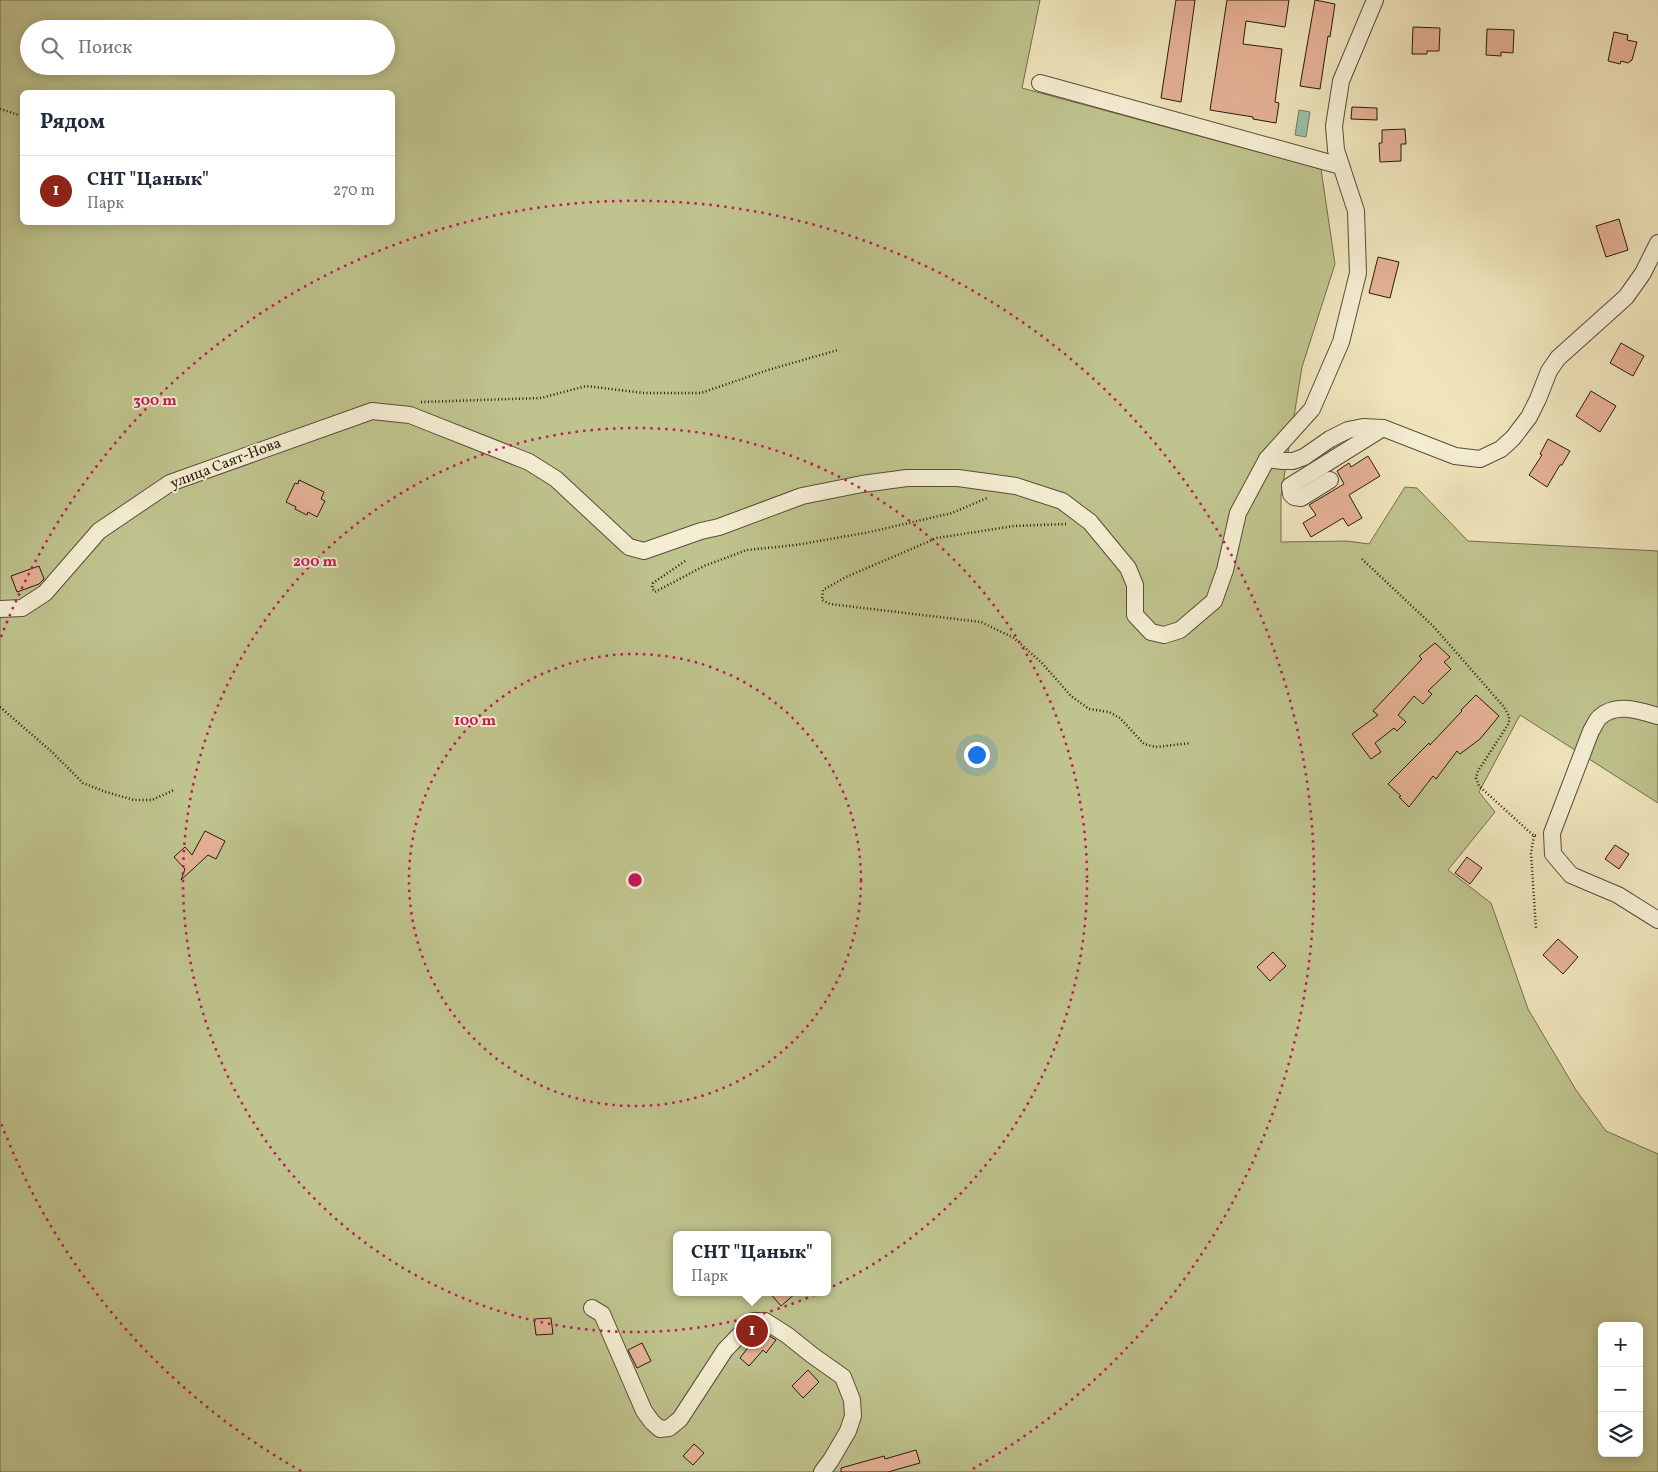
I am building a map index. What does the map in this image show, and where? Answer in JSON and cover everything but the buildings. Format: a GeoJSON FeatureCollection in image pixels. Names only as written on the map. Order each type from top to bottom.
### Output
{"type":"FeatureCollection","features":[{"type":"Feature","properties":{"kind":"street"},"geometry":{"type":"LineString","coordinates":[[1090,522],[1128,568],[1134,584],[1135,615],[1151,632],[1164,635],[1180,630],[1214,601],[1225,570],[1238,513],[1267,459],[1312,409],[1341,342],[1358,272],[1356,211],[1336,150],[1334,126],[1342,81],[1372,1]]}},
{"type":"Feature","properties":{"kind":"street"},"geometry":{"type":"LineString","coordinates":[[1040,84],[1341,166]]}},
{"type":"Feature","properties":{"kind":"street"},"geometry":{"type":"LineString","coordinates":[[1267,459],[1294,461],[1348,430],[1363,427],[1384,428],[1455,456],[1480,459],[1501,449],[1513,438],[1529,417],[1549,371],[1558,358],[1626,297],[1643,274],[1658,243]]}},
{"type":"Feature","properties":{"kind":"street","name":"улица Саят-Нова"},"geometry":{"type":"LineString","coordinates":[[0,609],[22,608],[45,592],[99,531],[170,483],[372,410],[410,415],[530,462],[556,479],[628,547],[644,551],[701,531],[719,527],[802,496],[862,484],[907,478],[958,478],[1016,486],[1062,501],[1090,522]]}},
{"type":"Feature","properties":{"kind":"street"},"geometry":{"type":"LineString","coordinates":[[1330,480],[1300,498],[1291,494],[1290,486],[1384,428]]}},
{"type":"Feature","properties":{"kind":"street"},"geometry":{"type":"LineString","coordinates":[[1658,716],[1632,709],[1614,709],[1600,717],[1591,731],[1552,833],[1553,854],[1571,875],[1618,895],[1658,920]]}},
{"type":"Feature","properties":{"kind":"street"},"geometry":{"type":"LineString","coordinates":[[592,1308],[602,1314],[644,1411],[660,1429],[669,1428],[680,1419],[725,1350],[753,1321],[765,1321],[787,1335],[843,1376],[852,1400],[853,1416],[848,1431],[822,1472]]}},
{"type":"Feature","properties":{"kind":"path"},"geometry":{"type":"LineString","coordinates":[[0,109],[20,115]]}},
{"type":"Feature","properties":{"kind":"path"},"geometry":{"type":"LineString","coordinates":[[416,403],[541,398],[586,386],[644,393],[701,393],[768,370],[838,350]]}},
{"type":"Feature","properties":{"kind":"path"},"geometry":{"type":"LineString","coordinates":[[685,561],[653,583],[652,588],[655,592],[704,566],[747,550],[796,545],[870,532],[952,513],[988,497]]}},
{"type":"Feature","properties":{"kind":"path"},"geometry":{"type":"LineString","coordinates":[[1090,522],[1014,526],[937,538],[846,577],[823,590],[822,600],[830,604],[980,622],[1014,638],[1042,664],[1071,696],[1089,709],[1109,712],[1120,718],[1144,744],[1156,747],[1191,743]]}},
{"type":"Feature","properties":{"kind":"path"},"geometry":{"type":"LineString","coordinates":[[1362,559],[1434,627],[1504,707],[1509,716],[1509,723],[1476,778],[1479,786],[1534,836]]}},
{"type":"Feature","properties":{"kind":"path"},"geometry":{"type":"LineString","coordinates":[[0,707],[52,752],[83,783],[134,800],[152,800],[174,790]]}},
{"type":"Feature","properties":{"kind":"path"},"geometry":{"type":"LineString","coordinates":[[1536,929],[1531,853],[1534,836],[1557,818]]}},
{"type":"Feature","properties":{"kind":"shaded area"},"geometry":{"type":"Polygon","coordinates":[[[0,0],[1040,0],[1022,88],[1321,169],[1335,264],[1302,367],[1281,496],[1281,542],[1347,541],[1369,544],[1405,487],[1417,488],[1468,541],[1658,551],[1658,803],[1520,715],[1479,792],[1495,812],[1448,870],[1491,903],[1528,1009],[1576,1090],[1606,1131],[1658,1154],[1658,1472],[0,1472],[0,0]]]}},
{"type":"Feature","properties":{"kind":"shaded area"},"geometry":{"type":"Polygon","coordinates":[[[1299,110],[1310,112],[1306,137],[1295,135],[1299,110]]]}},
{"type":"Feature","properties":{"kind":"place","name":"СНТ \"Цанык\""},"geometry":{"type":"Point","coordinates":[752,1331]}}]}
